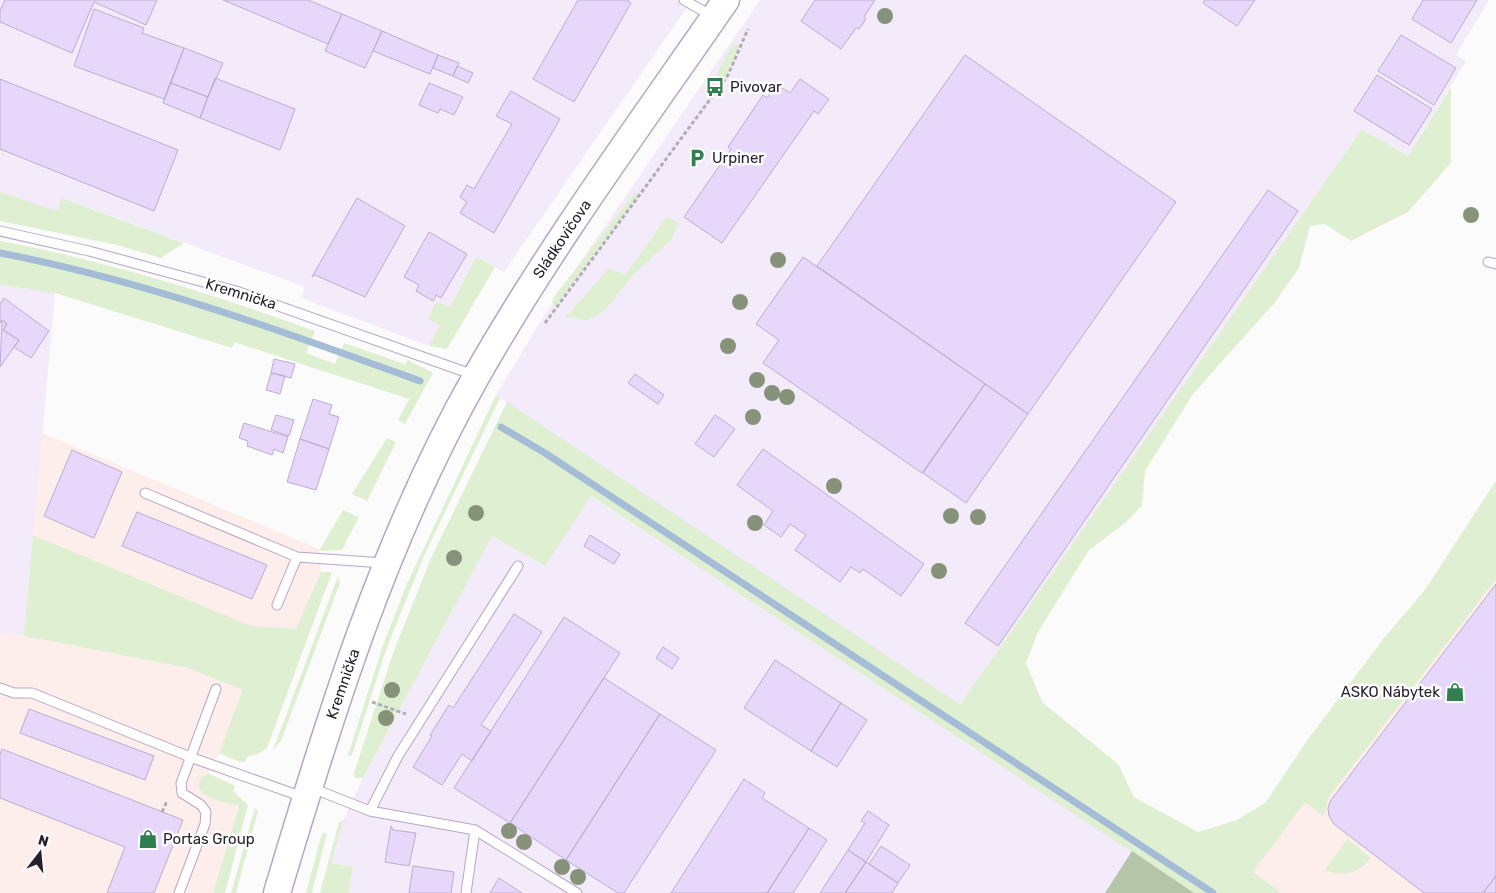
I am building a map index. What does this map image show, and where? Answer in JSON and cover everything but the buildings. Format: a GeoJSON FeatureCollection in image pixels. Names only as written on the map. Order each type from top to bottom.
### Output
{"type":"FeatureCollection","features":[{"type":"Feature","properties":{"kind":"main road","name":"Sládkovičova"},"geometry":{"type":"LineString","coordinates":[[428,472],[476,376],[536,278],[720,9]]}},
{"type":"Feature","properties":{"kind":"main road","name":"Kremnička"},"geometry":{"type":"LineString","coordinates":[[277,893],[307,792],[366,614],[386,563],[428,472]]}},
{"type":"Feature","properties":{"kind":"lane","name":"Sládkovičova"},"geometry":{"type":"LineString","coordinates":[[684,0],[720,9]]}},
{"type":"Feature","properties":{"kind":"lane","name":"Kremnička"},"geometry":{"type":"LineString","coordinates":[[0,231],[89,251],[236,291],[476,376]]}},
{"type":"Feature","properties":{"kind":"lane"},"geometry":{"type":"LineString","coordinates":[[145,493],[297,557],[386,563]]}},
{"type":"Feature","properties":{"kind":"lane"},"geometry":{"type":"LineString","coordinates":[[277,605],[297,557]]}},
{"type":"Feature","properties":{"kind":"lane"},"geometry":{"type":"LineString","coordinates":[[373,811],[398,756],[518,566]]}},
{"type":"Feature","properties":{"kind":"lane"},"geometry":{"type":"LineString","coordinates":[[0,688],[14,693],[32,693],[190,757],[307,792],[373,811],[475,830],[577,893]]}},
{"type":"Feature","properties":{"kind":"lane"},"geometry":{"type":"LineString","coordinates":[[179,893],[205,824],[206,812],[201,805],[182,794],[181,783],[216,689]]}},
{"type":"Feature","properties":{"kind":"lane"},"geometry":{"type":"LineString","coordinates":[[466,893],[475,830]]}},
{"type":"Feature","properties":{"kind":"path"},"geometry":{"type":"LineString","coordinates":[[545,323],[728,75],[748,29]]}},
{"type":"Feature","properties":{"kind":"path"},"geometry":{"type":"LineString","coordinates":[[372,702],[421,720]]}},
{"type":"Feature","properties":{"kind":"shaded area"},"geometry":{"type":"Polygon","coordinates":[[[0,0],[692,0],[504,272],[476,258],[429,346],[301,298],[305,287],[63,198],[58,212],[0,192],[0,0]]]}},
{"type":"Feature","properties":{"kind":"shaded area"},"geometry":{"type":"Polygon","coordinates":[[[760,0],[1489,0],[1456,55],[1466,61],[1408,156],[1362,129],[960,706],[496,395],[545,314],[760,0]]]}},
{"type":"Feature","properties":{"kind":"shaded area"},"geometry":{"type":"Polygon","coordinates":[[[0,285],[55,293],[24,636],[0,633],[0,285]]]}},
{"type":"Feature","properties":{"kind":"shaded area"},"geometry":{"type":"Polygon","coordinates":[[[42,433],[319,549],[321,572],[297,629],[251,627],[33,535],[42,433]]]}},
{"type":"Feature","properties":{"kind":"shaded area"},"geometry":{"type":"Polygon","coordinates":[[[590,496],[1194,893],[349,893],[353,867],[331,863],[343,821],[363,778],[492,536],[545,566],[590,496]]]}},
{"type":"Feature","properties":{"kind":"shaded area","name":"ASKO Nábytek"},"geometry":{"type":"Polygon","coordinates":[[[1496,548],[1496,893],[1281,893],[1252,872],[1496,548]]]}},
{"type":"Feature","properties":{"kind":"shaded area"},"geometry":{"type":"Polygon","coordinates":[[[0,633],[188,668],[244,690],[219,753],[208,773],[202,776],[205,796],[239,806],[213,893],[0,893],[0,633]]]}},
{"type":"Feature","properties":{"kind":"green space"},"geometry":{"type":"Polygon","coordinates":[[[740,44],[727,74],[720,83],[714,79],[732,46],[740,44]]]}},
{"type":"Feature","properties":{"kind":"green space"},"geometry":{"type":"Polygon","coordinates":[[[1451,87],[1451,163],[1408,212],[1351,241],[1325,224],[1310,226],[1299,268],[1276,301],[1193,394],[1145,471],[1142,506],[1124,524],[1089,550],[1038,632],[1026,663],[1042,702],[1118,764],[1134,797],[1198,832],[1237,820],[1265,803],[1309,738],[1384,638],[1424,591],[1496,481],[1496,579],[1328,798],[1324,816],[1305,802],[1253,872],[1281,893],[1194,893],[591,496],[545,566],[492,536],[363,778],[355,778],[354,773],[393,653],[431,558],[507,402],[960,705],[1362,129],[1408,156],[1451,87]]]}},
{"type":"Feature","properties":{"kind":"green space"},"geometry":{"type":"Polygon","coordinates":[[[0,192],[57,211],[62,198],[184,243],[161,258],[117,245],[0,221],[0,192]]]}},
{"type":"Feature","properties":{"kind":"green space"},"geometry":{"type":"Polygon","coordinates":[[[635,192],[638,196],[555,307],[552,302],[554,297],[635,192]]]}},
{"type":"Feature","properties":{"kind":"green space"},"geometry":{"type":"Polygon","coordinates":[[[667,216],[679,224],[671,240],[632,276],[604,311],[588,320],[566,317],[608,269],[626,274],[667,216]]]}},
{"type":"Feature","properties":{"kind":"green space"},"geometry":{"type":"Polygon","coordinates":[[[0,241],[80,258],[159,280],[238,304],[315,331],[306,353],[335,364],[344,343],[405,364],[408,360],[433,373],[405,424],[398,420],[409,399],[234,342],[232,348],[55,293],[0,285],[0,241]]]}},
{"type":"Feature","properties":{"kind":"green space"},"geometry":{"type":"Polygon","coordinates":[[[476,257],[495,267],[447,349],[429,346],[440,325],[428,319],[436,302],[450,307],[476,257]]]}},
{"type":"Feature","properties":{"kind":"green space"},"geometry":{"type":"Polygon","coordinates":[[[496,395],[500,398],[424,556],[386,650],[352,756],[348,755],[382,648],[406,586],[496,395]]]}},
{"type":"Feature","properties":{"kind":"green space"},"geometry":{"type":"Polygon","coordinates":[[[387,438],[396,442],[367,501],[352,494],[387,438]]]}},
{"type":"Feature","properties":{"kind":"green space"},"geometry":{"type":"Polygon","coordinates":[[[343,510],[359,517],[342,550],[319,551],[343,510]]]}},
{"type":"Feature","properties":{"kind":"green space"},"geometry":{"type":"Polygon","coordinates":[[[33,535],[251,626],[296,629],[321,572],[332,572],[267,748],[258,754],[248,756],[245,762],[240,762],[219,753],[243,690],[188,668],[24,636],[33,535]]]}},
{"type":"Feature","properties":{"kind":"green space"},"geometry":{"type":"Polygon","coordinates":[[[338,576],[340,583],[281,741],[273,750],[338,576]]]}},
{"type":"Feature","properties":{"kind":"green space"},"geometry":{"type":"Polygon","coordinates":[[[208,773],[235,786],[233,791],[248,805],[225,893],[213,893],[239,806],[215,800],[200,790],[199,783],[202,777],[208,773]]]}},
{"type":"Feature","properties":{"kind":"green space"},"geometry":{"type":"Polygon","coordinates":[[[255,807],[258,811],[236,893],[231,893],[255,807]]]}},
{"type":"Feature","properties":{"kind":"green space"},"geometry":{"type":"Polygon","coordinates":[[[343,821],[331,863],[353,867],[349,893],[320,893],[339,822],[343,821]]]}},
{"type":"Feature","properties":{"kind":"green space"},"geometry":{"type":"Polygon","coordinates":[[[322,833],[327,834],[312,893],[306,893],[322,833]]]}},
{"type":"Feature","properties":{"kind":"green space"},"geometry":{"type":"Polygon","coordinates":[[[1347,839],[1371,858],[1362,867],[1351,872],[1338,873],[1325,870],[1347,839]]]}},
{"type":"Feature","properties":{"kind":"green space"},"geometry":{"type":"Polygon","coordinates":[[[1132,851],[1194,893],[1105,893],[1132,851]]]}},
{"type":"Feature","properties":{"kind":"waterway"},"geometry":{"type":"LineString","coordinates":[[0,253],[54,264],[213,309],[420,381]]}},
{"type":"Feature","properties":{"kind":"waterway"},"geometry":{"type":"LineString","coordinates":[[501,427],[545,453],[1213,893]]}},
{"type":"Feature","properties":{"kind":"place","name":"Pivovar"},"geometry":{"type":"Point","coordinates":[715,87]}},
{"type":"Feature","properties":{"kind":"place","name":"Urpiner"},"geometry":{"type":"Point","coordinates":[697,158]}},
{"type":"Feature","properties":{"kind":"place","name":"ASKO Nábytek"},"geometry":{"type":"Point","coordinates":[1455,692]}},
{"type":"Feature","properties":{"kind":"place","name":"Portas Group"},"geometry":{"type":"Point","coordinates":[148,839]}}]}
